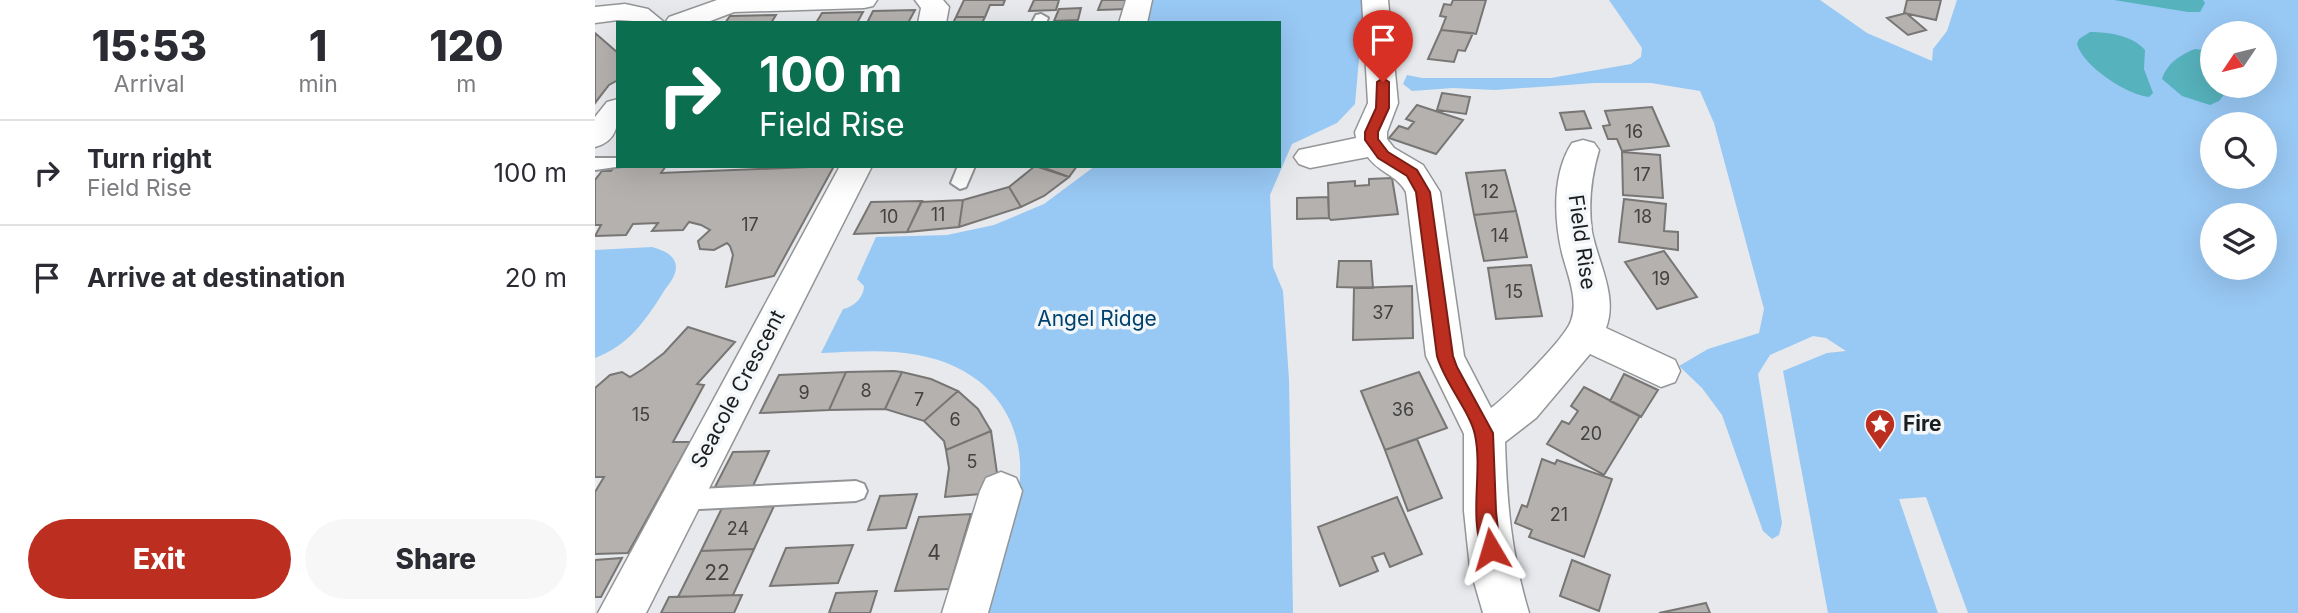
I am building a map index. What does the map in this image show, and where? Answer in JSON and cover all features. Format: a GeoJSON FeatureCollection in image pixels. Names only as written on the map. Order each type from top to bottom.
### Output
{"type":"FeatureCollection","features":[{"type":"Feature","properties":{"kind":"street"},"geometry":{"type":"LineString","coordinates":[[684,21],[731,4],[864,0]]}},
{"type":"Feature","properties":{"kind":"street"},"geometry":{"type":"LineString","coordinates":[[928,0],[935,7],[932,21]]}},
{"type":"Feature","properties":{"kind":"street"},"geometry":{"type":"LineString","coordinates":[[1134,21],[1139,0]]}},
{"type":"Feature","properties":{"kind":"street"},"geometry":{"type":"LineString","coordinates":[[1375,0],[1383,103],[1371,132],[1374,145],[1383,155],[1412,173],[1423,192],[1445,356],[1484,433],[1486,511],[1493,568],[1506,613]]}},
{"type":"Feature","properties":{"kind":"street"},"geometry":{"type":"LineString","coordinates":[[615,9],[636,13],[648,21]]}},
{"type":"Feature","properties":{"kind":"street"},"geometry":{"type":"LineString","coordinates":[[595,138],[616,112]]}},
{"type":"Feature","properties":{"kind":"street"},"geometry":{"type":"LineString","coordinates":[[1310,157],[1374,145]]}},
{"type":"Feature","properties":{"kind":"street","name":"Field Rise"},"geometry":{"type":"LineString","coordinates":[[1484,433],[1527,403],[1583,334],[1590,320],[1589,291],[1577,242],[1573,192],[1583,150]]}},
{"type":"Feature","properties":{"kind":"street","name":"Seacole Crescent"},"geometry":{"type":"LineString","coordinates":[[621,613],[855,168]]}},
{"type":"Feature","properties":{"kind":"street"},"geometry":{"type":"LineString","coordinates":[[1583,334],[1661,371]]}},
{"type":"Feature","properties":{"kind":"street"},"geometry":{"type":"LineString","coordinates":[[965,613],[1000,491]]}},
{"type":"Feature","properties":{"kind":"lane"},"geometry":{"type":"LineString","coordinates":[[595,164],[616,163]]}},
{"type":"Feature","properties":{"kind":"lane"},"geometry":{"type":"LineString","coordinates":[[680,500],[856,491]]}},
{"type":"Feature","properties":{"kind":"green space","name":"Angel Ridge"},"geometry":{"type":"Polygon","coordinates":[[[1152,0],[1362,0],[1364,4],[1355,104],[1337,123],[1292,144],[1270,195],[1273,267],[1283,291],[1289,380],[1293,613],[986,613],[1019,489],[1017,440],[998,401],[983,385],[965,372],[918,355],[870,351],[821,353],[843,309],[854,304],[862,294],[864,286],[857,279],[876,237],[947,235],[994,225],[1044,204],[1092,168],[1281,168],[1281,21],[1147,21],[1152,0]]]}},
{"type":"Feature","properties":{"kind":"green space"},"geometry":{"type":"Polygon","coordinates":[[[1609,0],[1820,0],[1867,33],[1932,61],[1933,49],[1947,31],[1957,0],[2298,0],[2298,613],[1968,613],[1926,497],[1899,499],[1938,613],[1828,613],[1783,371],[1827,353],[1846,351],[1826,338],[1813,336],[1770,355],[1758,374],[1782,523],[1779,535],[1772,539],[1763,531],[1722,415],[1702,388],[1679,366],[1708,349],[1759,333],[1764,309],[1714,123],[1700,91],[1651,83],[1412,91],[1403,84],[1407,75],[1422,78],[1551,78],[1631,64],[1641,57],[1642,48],[1609,0]]]}},
{"type":"Feature","properties":{"kind":"green space"},"geometry":{"type":"Polygon","coordinates":[[[652,247],[671,256],[676,267],[674,277],[635,331],[617,347],[595,358],[595,250],[652,247]]]}},
{"type":"Feature","properties":{"kind":"shaded area"},"geometry":{"type":"Polygon","coordinates":[[[2114,0],[2203,0],[2205,3],[2200,12],[2188,12],[2114,0]]]}},
{"type":"Feature","properties":{"kind":"shaded area"},"geometry":{"type":"Polygon","coordinates":[[[2090,32],[2127,38],[2145,50],[2144,69],[2153,93],[2149,97],[2118,85],[2088,61],[2077,44],[2079,39],[2090,32]]]}},
{"type":"Feature","properties":{"kind":"shaded area"},"geometry":{"type":"Polygon","coordinates":[[[2200,50],[2200,98],[2221,98],[2219,101],[2210,105],[2182,96],[2162,79],[2167,68],[2184,54],[2200,50]]]}},
{"type":"Feature","properties":{"kind":"building"},"geometry":{"type":"Polygon","coordinates":[[[964,0],[1005,0],[1003,5],[990,5],[985,17],[956,17],[964,0]]]}},
{"type":"Feature","properties":{"kind":"building"},"geometry":{"type":"Polygon","coordinates":[[[1034,0],[1059,0],[1056,10],[1029,11],[1034,0]]]}},
{"type":"Feature","properties":{"kind":"building"},"geometry":{"type":"Polygon","coordinates":[[[1102,0],[1130,0],[1128,9],[1098,10],[1102,0]]]}},
{"type":"Feature","properties":{"kind":"building"},"geometry":{"type":"Polygon","coordinates":[[[1453,0],[1486,0],[1476,34],[1441,30],[1446,17],[1440,16],[1444,4],[1451,5],[1453,0]]]}},
{"type":"Feature","properties":{"kind":"building"},"geometry":{"type":"Polygon","coordinates":[[[1907,0],[1941,0],[1936,20],[1904,13],[1907,0]]]}},
{"type":"Feature","properties":{"kind":"building"},"geometry":{"type":"Polygon","coordinates":[[[1081,8],[1078,20],[1054,21],[1059,9],[1081,8]]]}},
{"type":"Feature","properties":{"kind":"building"},"geometry":{"type":"Polygon","coordinates":[[[915,10],[909,21],[868,21],[873,11],[915,10]]]}},
{"type":"Feature","properties":{"kind":"building"},"geometry":{"type":"Polygon","coordinates":[[[863,12],[858,21],[817,21],[822,13],[863,12]]]}},
{"type":"Feature","properties":{"kind":"building"},"geometry":{"type":"Polygon","coordinates":[[[1906,13],[1926,30],[1908,35],[1887,18],[1906,13]]]}},
{"type":"Feature","properties":{"kind":"building"},"geometry":{"type":"Polygon","coordinates":[[[776,15],[772,21],[726,21],[730,16],[776,15]]]}},
{"type":"Feature","properties":{"kind":"building"},"geometry":{"type":"Polygon","coordinates":[[[956,17],[985,17],[983,21],[954,21],[956,17]]]}},
{"type":"Feature","properties":{"kind":"building"},"geometry":{"type":"Polygon","coordinates":[[[1441,30],[1473,33],[1465,51],[1458,50],[1454,62],[1428,59],[1441,30]]]}},
{"type":"Feature","properties":{"kind":"building"},"geometry":{"type":"Polygon","coordinates":[[[595,33],[616,51],[616,81],[609,85],[595,103],[595,33]]]}},
{"type":"Feature","properties":{"kind":"building"},"geometry":{"type":"Polygon","coordinates":[[[1442,93],[1470,97],[1466,114],[1437,110],[1442,93]]]}},
{"type":"Feature","properties":{"kind":"building"},"geometry":{"type":"Polygon","coordinates":[[[1417,105],[1463,120],[1436,154],[1389,138],[1399,126],[1408,129],[1414,122],[1406,119],[1417,105]]]}},
{"type":"Feature","properties":{"kind":"building"},"geometry":{"type":"Polygon","coordinates":[[[1652,107],[1669,146],[1622,151],[1617,139],[1608,139],[1603,126],[1610,125],[1605,111],[1652,107]]]}},
{"type":"Feature","properties":{"kind":"building"},"geometry":{"type":"Polygon","coordinates":[[[1584,111],[1591,128],[1566,130],[1560,113],[1584,111]]]}},
{"type":"Feature","properties":{"kind":"building"},"geometry":{"type":"Polygon","coordinates":[[[1622,152],[1660,155],[1663,198],[1623,195],[1622,152]]]}},
{"type":"Feature","properties":{"kind":"building"},"geometry":{"type":"Polygon","coordinates":[[[616,165],[616,168],[665,168],[661,173],[833,168],[774,276],[726,287],[733,255],[730,246],[727,243],[714,250],[700,249],[698,241],[710,230],[701,225],[689,222],[683,230],[652,231],[658,223],[633,224],[626,235],[595,236],[601,225],[595,225],[595,180],[602,171],[611,171],[616,165]]]}},
{"type":"Feature","properties":{"kind":"building"},"geometry":{"type":"Polygon","coordinates":[[[1033,168],[1069,177],[1044,196],[1021,207],[1009,187],[1033,168]]]}},
{"type":"Feature","properties":{"kind":"building"},"geometry":{"type":"Polygon","coordinates":[[[1044,168],[1076,168],[1069,177],[1044,168]]]}},
{"type":"Feature","properties":{"kind":"building"},"geometry":{"type":"Polygon","coordinates":[[[1505,170],[1516,211],[1474,215],[1466,173],[1505,170]]]}},
{"type":"Feature","properties":{"kind":"building"},"geometry":{"type":"Polygon","coordinates":[[[1392,178],[1398,214],[1331,220],[1329,218],[1328,183],[1355,181],[1355,186],[1369,185],[1369,179],[1392,178]]]}},
{"type":"Feature","properties":{"kind":"building"},"geometry":{"type":"Polygon","coordinates":[[[1009,187],[1021,207],[959,227],[963,200],[1009,187]]]}},
{"type":"Feature","properties":{"kind":"building"},"geometry":{"type":"Polygon","coordinates":[[[1328,197],[1329,218],[1297,219],[1297,198],[1328,197]]]}},
{"type":"Feature","properties":{"kind":"building"},"geometry":{"type":"Polygon","coordinates":[[[1624,199],[1666,204],[1664,231],[1678,232],[1678,250],[1619,242],[1624,199]]]}},
{"type":"Feature","properties":{"kind":"building"},"geometry":{"type":"Polygon","coordinates":[[[963,200],[959,227],[907,232],[921,202],[963,200]]]}},
{"type":"Feature","properties":{"kind":"building"},"geometry":{"type":"Polygon","coordinates":[[[922,201],[907,232],[854,234],[871,202],[922,201]]]}},
{"type":"Feature","properties":{"kind":"building"},"geometry":{"type":"Polygon","coordinates":[[[1516,211],[1527,257],[1484,261],[1474,215],[1516,211]]]}},
{"type":"Feature","properties":{"kind":"building"},"geometry":{"type":"Polygon","coordinates":[[[1664,251],[1697,297],[1657,309],[1625,262],[1664,251]]]}},
{"type":"Feature","properties":{"kind":"building"},"geometry":{"type":"Polygon","coordinates":[[[1339,261],[1371,261],[1373,288],[1337,287],[1339,261]]]}},
{"type":"Feature","properties":{"kind":"building"},"geometry":{"type":"Polygon","coordinates":[[[1531,265],[1542,316],[1496,319],[1488,268],[1531,265]]]}},
{"type":"Feature","properties":{"kind":"building"},"geometry":{"type":"Polygon","coordinates":[[[1412,286],[1413,338],[1353,340],[1354,288],[1412,286]]]}},
{"type":"Feature","properties":{"kind":"building"},"geometry":{"type":"Polygon","coordinates":[[[688,327],[735,342],[697,384],[704,385],[673,442],[690,442],[628,553],[595,554],[595,492],[604,477],[595,477],[595,388],[610,375],[622,372],[630,377],[643,369],[664,353],[688,327]]]}},
{"type":"Feature","properties":{"kind":"building"},"geometry":{"type":"Polygon","coordinates":[[[846,372],[902,372],[885,409],[829,410],[846,372]]]}},
{"type":"Feature","properties":{"kind":"building"},"geometry":{"type":"Polygon","coordinates":[[[846,372],[829,410],[760,413],[779,375],[846,372]]]}},
{"type":"Feature","properties":{"kind":"building"},"geometry":{"type":"Polygon","coordinates":[[[902,372],[931,379],[958,391],[924,421],[885,409],[902,372]]]}},
{"type":"Feature","properties":{"kind":"building"},"geometry":{"type":"Polygon","coordinates":[[[1419,372],[1447,428],[1385,450],[1361,391],[1419,372]]]}},
{"type":"Feature","properties":{"kind":"building"},"geometry":{"type":"Polygon","coordinates":[[[1624,374],[1658,390],[1641,417],[1610,401],[1624,374]]]}},
{"type":"Feature","properties":{"kind":"building"},"geometry":{"type":"Polygon","coordinates":[[[1584,387],[1640,416],[1604,475],[1547,444],[1562,421],[1569,424],[1578,411],[1571,406],[1584,387]]]}},
{"type":"Feature","properties":{"kind":"building"},"geometry":{"type":"Polygon","coordinates":[[[958,391],[978,409],[991,431],[946,450],[944,441],[924,421],[958,391]]]}},
{"type":"Feature","properties":{"kind":"building"},"geometry":{"type":"Polygon","coordinates":[[[991,431],[997,473],[993,493],[945,497],[949,468],[946,450],[991,431]]]}},
{"type":"Feature","properties":{"kind":"building"},"geometry":{"type":"Polygon","coordinates":[[[1417,439],[1442,498],[1408,511],[1385,450],[1417,439]]]}},
{"type":"Feature","properties":{"kind":"building"},"geometry":{"type":"Polygon","coordinates":[[[769,451],[753,486],[715,487],[733,452],[769,451]]]}},
{"type":"Feature","properties":{"kind":"building"},"geometry":{"type":"Polygon","coordinates":[[[1542,459],[1555,464],[1557,460],[1612,479],[1584,557],[1529,537],[1532,530],[1515,523],[1522,505],[1527,507],[1542,459]]]}},
{"type":"Feature","properties":{"kind":"building"},"geometry":{"type":"Polygon","coordinates":[[[917,494],[906,528],[868,530],[880,496],[917,494]]]}},
{"type":"Feature","properties":{"kind":"building"},"geometry":{"type":"Polygon","coordinates":[[[1397,497],[1422,554],[1390,567],[1384,553],[1372,557],[1378,571],[1340,586],[1318,527],[1397,497]]]}},
{"type":"Feature","properties":{"kind":"building"},"geometry":{"type":"Polygon","coordinates":[[[774,506],[754,549],[701,551],[722,508],[774,506]]]}},
{"type":"Feature","properties":{"kind":"building"},"geometry":{"type":"Polygon","coordinates":[[[971,514],[949,589],[895,591],[919,517],[971,514]]]}},
{"type":"Feature","properties":{"kind":"building"},"geometry":{"type":"Polygon","coordinates":[[[853,545],[838,583],[770,586],[786,548],[853,545]]]}},
{"type":"Feature","properties":{"kind":"building"},"geometry":{"type":"Polygon","coordinates":[[[754,549],[733,595],[678,597],[701,551],[754,549]]]}},
{"type":"Feature","properties":{"kind":"building"},"geometry":{"type":"Polygon","coordinates":[[[622,558],[601,597],[595,597],[595,560],[622,558]]]}},
{"type":"Feature","properties":{"kind":"building"},"geometry":{"type":"Polygon","coordinates":[[[1572,560],[1610,575],[1599,611],[1560,596],[1572,560]]]}},
{"type":"Feature","properties":{"kind":"building"},"geometry":{"type":"Polygon","coordinates":[[[877,591],[870,613],[829,613],[836,593],[877,591]]]}},
{"type":"Feature","properties":{"kind":"building"},"geometry":{"type":"Polygon","coordinates":[[[742,595],[734,613],[661,613],[669,597],[742,595]]]}},
{"type":"Feature","properties":{"kind":"building"},"geometry":{"type":"Polygon","coordinates":[[[1706,603],[1710,613],[1659,613],[1706,603]]]}},
{"type":"Feature","properties":{"kind":"place","name":"Fire"},"geometry":{"type":"Point","coordinates":[1880,451]}},
{"type":"Feature","properties":{"kind":"route"},"geometry":{"type":"LineString","coordinates":[[1383,82],[1382,108],[1371,132],[1371,140],[1383,155],[1412,173],[1423,192],[1445,356],[1484,433],[1486,511],[1491,549]]}}]}
